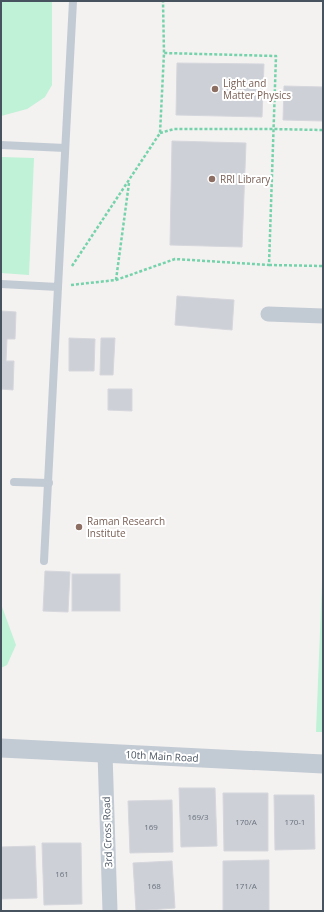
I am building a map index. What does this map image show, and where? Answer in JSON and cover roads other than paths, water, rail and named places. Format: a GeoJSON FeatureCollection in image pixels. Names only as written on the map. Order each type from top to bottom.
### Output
{"type":"FeatureCollection","features":[{"type":"Feature","properties":{"kind":"street"},"geometry":{"type":"LineString","coordinates":[[268,314],[323,316]]}},
{"type":"Feature","properties":{"kind":"street","name":"10th Main Road"},"geometry":{"type":"LineString","coordinates":[[1,748],[323,764]]}},
{"type":"Feature","properties":{"kind":"street","name":"3rd Cross Road"},"geometry":{"type":"LineString","coordinates":[[105,753],[110,911]]}},
{"type":"Feature","properties":{"kind":"lane"},"geometry":{"type":"LineString","coordinates":[[44,561],[72,1]]}},
{"type":"Feature","properties":{"kind":"lane"},"geometry":{"type":"LineString","coordinates":[[1,145],[65,148]]}},
{"type":"Feature","properties":{"kind":"lane"},"geometry":{"type":"LineString","coordinates":[[1,284],[58,286]]}},
{"type":"Feature","properties":{"kind":"lane"},"geometry":{"type":"LineString","coordinates":[[14,482],[49,483]]}},
{"type":"Feature","properties":{"kind":"place","name":"Light and Matter Physics"},"geometry":{"type":"Point","coordinates":[215,89]}},
{"type":"Feature","properties":{"kind":"place","name":"RRI Library"},"geometry":{"type":"Point","coordinates":[212,179]}},
{"type":"Feature","properties":{"kind":"place","name":"Raman Research Institute"},"geometry":{"type":"Point","coordinates":[79,527]}}]}
